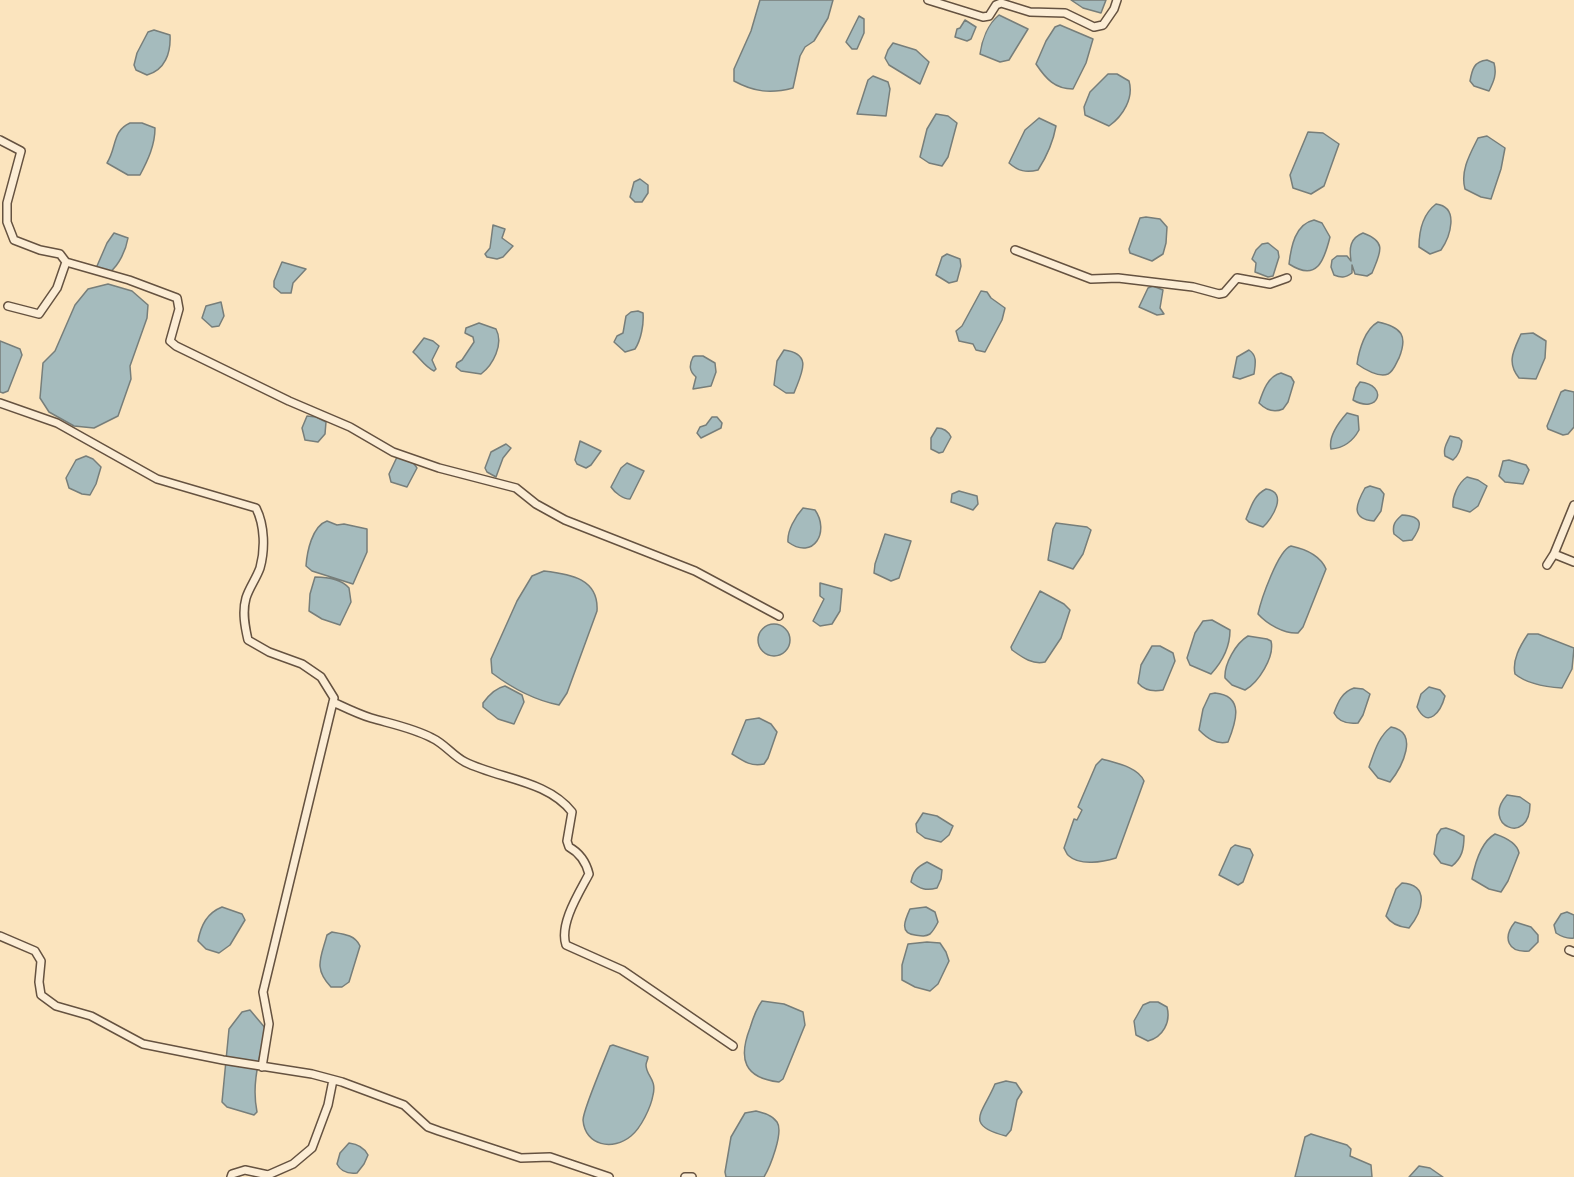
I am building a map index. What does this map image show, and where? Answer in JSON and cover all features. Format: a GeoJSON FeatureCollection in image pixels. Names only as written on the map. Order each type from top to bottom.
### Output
{"type":"FeatureCollection","features":[{"type":"Feature","properties":{"kind":"street"},"geometry":{"type":"LineString","coordinates":[[928,0],[983,17],[989,16],[1001,3],[1030,12],[1065,13],[1094,27],[1103,25],[1117,0]]}},
{"type":"Feature","properties":{"kind":"street"},"geometry":{"type":"LineString","coordinates":[[0,140],[21,151],[7,203],[7,222],[14,240],[40,250],[60,254],[66,261],[129,280],[177,298],[179,309],[170,341],[176,346],[289,401],[350,427],[393,452],[439,468],[516,488],[536,504],[565,520],[695,571],[779,616]]}},
{"type":"Feature","properties":{"kind":"street"},"geometry":{"type":"LineString","coordinates":[[1015,250],[1091,279],[1118,278],[1192,287],[1219,294],[1224,293],[1237,278],[1270,284],[1287,278]]}},
{"type":"Feature","properties":{"kind":"street"},"geometry":{"type":"LineString","coordinates":[[8,306],[39,314],[57,288],[66,261]]}},
{"type":"Feature","properties":{"kind":"street"},"geometry":{"type":"LineString","coordinates":[[0,403],[57,423],[157,479],[256,508],[261,518],[264,547],[260,568],[246,598],[244,625],[248,640],[269,652],[303,664],[321,677],[334,698],[263,992],[268,1024],[262,1067]]}},
{"type":"Feature","properties":{"kind":"street"},"geometry":{"type":"LineString","coordinates":[[1547,565],[1554,554],[1574,505]]}},
{"type":"Feature","properties":{"kind":"street"},"geometry":{"type":"LineString","coordinates":[[1554,554],[1574,562]]}},
{"type":"Feature","properties":{"kind":"street"},"geometry":{"type":"LineString","coordinates":[[333,702],[368,717],[401,726],[434,739],[465,762],[526,783],[550,794],[567,806],[572,812],[567,841],[569,847],[576,851],[586,865],[589,874],[572,905],[564,933],[566,945],[622,970],[733,1046]]}},
{"type":"Feature","properties":{"kind":"street"},"geometry":{"type":"LineString","coordinates":[[0,936],[35,951],[41,961],[39,982],[41,995],[56,1006],[91,1016],[143,1044],[262,1067],[312,1074],[372,1092],[404,1105],[428,1127],[439,1131],[521,1158],[550,1157],[609,1177]]}},
{"type":"Feature","properties":{"kind":"street"},"geometry":{"type":"LineString","coordinates":[[231,1177],[232,1174],[245,1170],[268,1175],[293,1164],[312,1148],[328,1105],[333,1080]]}},
{"type":"Feature","properties":{"kind":"street"},"geometry":{"type":"LineString","coordinates":[[685,1177],[692,1177]]}},
{"type":"Feature","properties":{"kind":"shaded area"},"geometry":{"type":"Polygon","coordinates":[[[760,0],[833,0],[828,18],[814,41],[805,47],[800,56],[793,88],[763,91],[734,81],[734,69],[751,31],[760,0]]]}},
{"type":"Feature","properties":{"kind":"shaded area"},"geometry":{"type":"Polygon","coordinates":[[[1071,0],[1106,0],[1101,13],[1083,8],[1071,0]]]}},
{"type":"Feature","properties":{"kind":"shaded area"},"geometry":{"type":"Polygon","coordinates":[[[999,15],[1028,29],[1009,60],[1000,62],[980,54],[986,33],[999,15]]]}},
{"type":"Feature","properties":{"kind":"shaded area"},"geometry":{"type":"Polygon","coordinates":[[[859,16],[864,19],[864,33],[857,49],[852,49],[846,42],[859,16]]]}},
{"type":"Feature","properties":{"kind":"shaded area"},"geometry":{"type":"Polygon","coordinates":[[[965,20],[976,27],[971,39],[967,41],[955,37],[957,29],[965,20]]]}},
{"type":"Feature","properties":{"kind":"shaded area"},"geometry":{"type":"Polygon","coordinates":[[[1060,25],[1093,39],[1086,63],[1073,89],[1056,85],[1043,74],[1036,64],[1046,41],[1055,27],[1060,25]]]}},
{"type":"Feature","properties":{"kind":"shaded area"},"geometry":{"type":"Polygon","coordinates":[[[154,30],[170,35],[169,48],[162,65],[147,75],[136,70],[134,65],[137,53],[148,32],[154,30]]]}},
{"type":"Feature","properties":{"kind":"shaded area"},"geometry":{"type":"Polygon","coordinates":[[[893,43],[916,50],[929,62],[920,84],[889,65],[885,58],[893,43]]]}},
{"type":"Feature","properties":{"kind":"shaded area"},"geometry":{"type":"Polygon","coordinates":[[[1487,60],[1494,63],[1495,71],[1494,81],[1489,91],[1474,86],[1470,81],[1476,64],[1487,60]]]}},
{"type":"Feature","properties":{"kind":"shaded area"},"geometry":{"type":"Polygon","coordinates":[[[1108,74],[1117,74],[1129,81],[1130,87],[1126,106],[1109,126],[1085,115],[1084,107],[1090,92],[1108,74]]]}},
{"type":"Feature","properties":{"kind":"shaded area"},"geometry":{"type":"Polygon","coordinates":[[[873,76],[888,82],[890,89],[886,116],[857,114],[868,80],[873,76]]]}},
{"type":"Feature","properties":{"kind":"shaded area"},"geometry":{"type":"Polygon","coordinates":[[[936,114],[948,116],[957,123],[948,157],[942,166],[929,163],[920,157],[927,129],[936,114]]]}},
{"type":"Feature","properties":{"kind":"shaded area"},"geometry":{"type":"Polygon","coordinates":[[[1039,118],[1056,126],[1051,144],[1038,170],[1019,170],[1009,163],[1025,130],[1039,118]]]}},
{"type":"Feature","properties":{"kind":"shaded area"},"geometry":{"type":"Polygon","coordinates":[[[130,123],[142,123],[155,128],[154,140],[140,175],[128,175],[107,163],[117,135],[124,126],[130,123]]]}},
{"type":"Feature","properties":{"kind":"shaded area"},"geometry":{"type":"Polygon","coordinates":[[[1308,132],[1323,133],[1339,144],[1324,186],[1311,194],[1293,188],[1290,175],[1308,132]]]}},
{"type":"Feature","properties":{"kind":"shaded area"},"geometry":{"type":"Polygon","coordinates":[[[1487,136],[1505,148],[1491,199],[1465,189],[1464,182],[1467,163],[1478,138],[1487,136]]]}},
{"type":"Feature","properties":{"kind":"shaded area"},"geometry":{"type":"Polygon","coordinates":[[[640,179],[648,185],[648,193],[642,202],[635,202],[630,197],[634,182],[640,179]]]}},
{"type":"Feature","properties":{"kind":"shaded area"},"geometry":{"type":"Polygon","coordinates":[[[1436,204],[1448,211],[1451,223],[1450,231],[1441,250],[1430,254],[1419,247],[1420,235],[1425,218],[1436,204]]]}},
{"type":"Feature","properties":{"kind":"shaded area"},"geometry":{"type":"Polygon","coordinates":[[[1140,218],[1160,219],[1167,227],[1163,254],[1152,261],[1130,253],[1129,249],[1140,218]]]}},
{"type":"Feature","properties":{"kind":"shaded area"},"geometry":{"type":"Polygon","coordinates":[[[1314,220],[1322,223],[1330,237],[1322,261],[1313,270],[1306,271],[1289,264],[1298,231],[1302,226],[1314,220]]]}},
{"type":"Feature","properties":{"kind":"shaded area"},"geometry":{"type":"Polygon","coordinates":[[[493,225],[505,229],[502,238],[513,246],[503,257],[497,259],[487,257],[485,254],[490,248],[493,225]]]}},
{"type":"Feature","properties":{"kind":"shaded area"},"geometry":{"type":"Polygon","coordinates":[[[114,233],[128,238],[122,257],[110,272],[97,268],[97,266],[114,233]]]}},
{"type":"Feature","properties":{"kind":"shaded area"},"geometry":{"type":"Polygon","coordinates":[[[1363,233],[1371,236],[1379,244],[1379,254],[1372,273],[1367,276],[1355,274],[1352,265],[1350,275],[1339,277],[1334,275],[1331,267],[1332,260],[1337,256],[1347,256],[1351,261],[1351,244],[1363,233]]]}},
{"type":"Feature","properties":{"kind":"shaded area"},"geometry":{"type":"Polygon","coordinates":[[[1268,243],[1278,251],[1279,257],[1273,276],[1268,277],[1255,272],[1256,263],[1252,259],[1262,244],[1268,243]]]}},
{"type":"Feature","properties":{"kind":"shaded area"},"geometry":{"type":"Polygon","coordinates":[[[947,254],[960,259],[961,266],[957,281],[949,283],[936,275],[942,257],[947,254]]]}},
{"type":"Feature","properties":{"kind":"shaded area"},"geometry":{"type":"Polygon","coordinates":[[[282,262],[306,269],[293,283],[291,293],[281,293],[274,287],[274,281],[282,262]]]}},
{"type":"Feature","properties":{"kind":"shaded area"},"geometry":{"type":"Polygon","coordinates":[[[108,284],[132,291],[148,305],[147,318],[130,366],[131,379],[118,416],[94,428],[74,426],[49,412],[40,398],[43,363],[55,351],[75,305],[88,289],[108,284]]]}},
{"type":"Feature","properties":{"kind":"shaded area"},"geometry":{"type":"Polygon","coordinates":[[[1153,286],[1163,290],[1160,308],[1164,314],[1157,315],[1139,307],[1148,288],[1153,286]]]}},
{"type":"Feature","properties":{"kind":"shaded area"},"geometry":{"type":"Polygon","coordinates":[[[981,291],[987,292],[991,298],[1005,308],[1002,320],[985,352],[976,350],[973,344],[959,341],[956,331],[962,326],[981,291]]]}},
{"type":"Feature","properties":{"kind":"shaded area"},"geometry":{"type":"Polygon","coordinates":[[[221,302],[224,316],[219,326],[212,327],[202,318],[206,306],[221,302]]]}},
{"type":"Feature","properties":{"kind":"shaded area"},"geometry":{"type":"Polygon","coordinates":[[[638,311],[643,313],[640,337],[635,349],[625,352],[614,342],[617,336],[623,333],[626,316],[638,311]]]}},
{"type":"Feature","properties":{"kind":"shaded area"},"geometry":{"type":"Polygon","coordinates":[[[1378,322],[1398,330],[1403,338],[1402,350],[1396,364],[1390,373],[1384,375],[1357,364],[1366,335],[1378,322]]]}},
{"type":"Feature","properties":{"kind":"shaded area"},"geometry":{"type":"Polygon","coordinates":[[[479,323],[496,329],[499,341],[496,354],[481,374],[461,371],[456,367],[457,363],[462,360],[474,342],[473,337],[465,333],[466,328],[479,323]]]}},
{"type":"Feature","properties":{"kind":"shaded area"},"geometry":{"type":"Polygon","coordinates":[[[1533,333],[1546,341],[1545,358],[1536,379],[1519,378],[1513,367],[1512,356],[1521,334],[1533,333]]]}},
{"type":"Feature","properties":{"kind":"shaded area"},"geometry":{"type":"Polygon","coordinates":[[[424,338],[439,346],[432,360],[436,369],[434,371],[413,352],[424,338]]]}},
{"type":"Feature","properties":{"kind":"shaded area"},"geometry":{"type":"Polygon","coordinates":[[[0,341],[20,349],[22,355],[8,391],[3,393],[0,392],[0,341]]]}},
{"type":"Feature","properties":{"kind":"shaded area"},"geometry":{"type":"Polygon","coordinates":[[[784,350],[793,352],[802,360],[802,372],[794,393],[786,393],[774,385],[777,361],[784,350]]]}},
{"type":"Feature","properties":{"kind":"shaded area"},"geometry":{"type":"Polygon","coordinates":[[[1249,350],[1255,358],[1254,374],[1240,379],[1233,377],[1237,357],[1249,350]]]}},
{"type":"Feature","properties":{"kind":"shaded area"},"geometry":{"type":"Polygon","coordinates":[[[695,356],[703,356],[715,363],[716,372],[711,386],[693,389],[696,377],[690,365],[695,356]]]}},
{"type":"Feature","properties":{"kind":"shaded area"},"geometry":{"type":"Polygon","coordinates":[[[1281,373],[1291,377],[1294,382],[1288,402],[1283,409],[1270,410],[1259,403],[1269,381],[1281,373]]]}},
{"type":"Feature","properties":{"kind":"shaded area"},"geometry":{"type":"Polygon","coordinates":[[[1360,382],[1375,388],[1377,398],[1374,402],[1362,404],[1353,400],[1360,382]]]}},
{"type":"Feature","properties":{"kind":"shaded area"},"geometry":{"type":"Polygon","coordinates":[[[1565,390],[1574,392],[1574,427],[1568,434],[1563,435],[1548,429],[1547,426],[1561,392],[1565,390]]]}},
{"type":"Feature","properties":{"kind":"shaded area"},"geometry":{"type":"Polygon","coordinates":[[[1347,413],[1358,416],[1359,430],[1348,443],[1331,449],[1333,434],[1347,413]]]}},
{"type":"Feature","properties":{"kind":"shaded area"},"geometry":{"type":"Polygon","coordinates":[[[307,416],[326,422],[325,434],[318,442],[305,440],[302,428],[307,416]]]}},
{"type":"Feature","properties":{"kind":"shaded area"},"geometry":{"type":"Polygon","coordinates":[[[712,417],[717,417],[722,423],[721,428],[701,438],[697,433],[700,427],[706,425],[712,417]]]}},
{"type":"Feature","properties":{"kind":"shaded area"},"geometry":{"type":"Polygon","coordinates":[[[937,428],[945,430],[951,437],[943,452],[939,453],[931,449],[931,438],[937,428]]]}},
{"type":"Feature","properties":{"kind":"shaded area"},"geometry":{"type":"Polygon","coordinates":[[[1450,436],[1462,441],[1459,452],[1453,460],[1445,456],[1450,436]]]}},
{"type":"Feature","properties":{"kind":"shaded area"},"geometry":{"type":"Polygon","coordinates":[[[580,441],[601,451],[586,468],[577,464],[575,460],[580,441]]]}},
{"type":"Feature","properties":{"kind":"shaded area"},"geometry":{"type":"Polygon","coordinates":[[[506,444],[511,448],[503,458],[496,477],[487,472],[485,468],[491,452],[506,444]]]}},
{"type":"Feature","properties":{"kind":"shaded area"},"geometry":{"type":"Polygon","coordinates":[[[86,456],[101,467],[90,495],[69,488],[66,478],[76,460],[86,456]]]}},
{"type":"Feature","properties":{"kind":"shaded area"},"geometry":{"type":"Polygon","coordinates":[[[397,457],[406,459],[417,468],[407,487],[391,482],[389,474],[397,457]]]}},
{"type":"Feature","properties":{"kind":"shaded area"},"geometry":{"type":"Polygon","coordinates":[[[1509,460],[1526,465],[1529,470],[1523,484],[1505,482],[1499,476],[1503,461],[1509,460]]]}},
{"type":"Feature","properties":{"kind":"shaded area"},"geometry":{"type":"Polygon","coordinates":[[[627,463],[644,471],[630,499],[619,495],[611,487],[621,468],[627,463]]]}},
{"type":"Feature","properties":{"kind":"shaded area"},"geometry":{"type":"Polygon","coordinates":[[[1467,477],[1487,486],[1478,506],[1470,512],[1453,507],[1456,490],[1467,477]]]}},
{"type":"Feature","properties":{"kind":"shaded area"},"geometry":{"type":"Polygon","coordinates":[[[1370,486],[1380,489],[1384,494],[1381,511],[1374,521],[1361,517],[1357,510],[1365,488],[1370,486]]]}},
{"type":"Feature","properties":{"kind":"shaded area"},"geometry":{"type":"Polygon","coordinates":[[[1266,489],[1273,491],[1278,500],[1274,512],[1263,527],[1246,519],[1256,498],[1266,489]]]}},
{"type":"Feature","properties":{"kind":"shaded area"},"geometry":{"type":"Polygon","coordinates":[[[959,491],[977,496],[978,504],[973,510],[951,502],[952,494],[959,491]]]}},
{"type":"Feature","properties":{"kind":"shaded area"},"geometry":{"type":"Polygon","coordinates":[[[803,508],[815,510],[821,527],[817,541],[805,548],[788,542],[792,524],[803,508]]]}},
{"type":"Feature","properties":{"kind":"shaded area"},"geometry":{"type":"Polygon","coordinates":[[[1402,515],[1414,517],[1419,522],[1418,530],[1412,540],[1403,541],[1394,534],[1395,523],[1402,515]]]}},
{"type":"Feature","properties":{"kind":"shaded area"},"geometry":{"type":"Polygon","coordinates":[[[327,521],[337,525],[344,524],[367,529],[367,552],[353,584],[312,571],[306,566],[314,534],[327,521]]]}},
{"type":"Feature","properties":{"kind":"shaded area"},"geometry":{"type":"Polygon","coordinates":[[[1056,523],[1087,527],[1091,530],[1083,554],[1073,569],[1048,560],[1056,523]]]}},
{"type":"Feature","properties":{"kind":"shaded area"},"geometry":{"type":"Polygon","coordinates":[[[885,534],[911,541],[899,578],[891,581],[874,573],[885,534]]]}},
{"type":"Feature","properties":{"kind":"shaded area"},"geometry":{"type":"Polygon","coordinates":[[[1291,546],[1312,553],[1326,569],[1303,627],[1298,633],[1276,628],[1258,614],[1266,587],[1276,566],[1286,549],[1291,546]]]}},
{"type":"Feature","properties":{"kind":"shaded area"},"geometry":{"type":"Polygon","coordinates":[[[544,571],[564,574],[581,580],[588,585],[596,600],[597,611],[567,693],[559,705],[523,693],[492,673],[491,659],[517,601],[532,576],[544,571]]]}},
{"type":"Feature","properties":{"kind":"shaded area"},"geometry":{"type":"Polygon","coordinates":[[[315,577],[334,579],[349,588],[351,602],[340,625],[322,619],[309,611],[310,594],[315,577]]]}},
{"type":"Feature","properties":{"kind":"shaded area"},"geometry":{"type":"Polygon","coordinates":[[[820,583],[842,589],[840,611],[832,624],[820,626],[813,621],[824,599],[820,596],[820,583]]]}},
{"type":"Feature","properties":{"kind":"shaded area"},"geometry":{"type":"Polygon","coordinates":[[[1040,591],[1064,604],[1070,610],[1061,638],[1045,662],[1040,663],[1023,658],[1011,647],[1040,591]]]}},
{"type":"Feature","properties":{"kind":"shaded area"},"geometry":{"type":"Polygon","coordinates":[[[1212,620],[1230,630],[1225,654],[1211,674],[1190,665],[1187,658],[1195,633],[1203,621],[1212,620]]]}},
{"type":"Feature","properties":{"kind":"shaded area"},"geometry":{"type":"Polygon","coordinates":[[[774,624],[785,629],[790,640],[785,651],[774,656],[763,651],[758,640],[763,629],[774,624]]]}},
{"type":"Feature","properties":{"kind":"shaded area"},"geometry":{"type":"Polygon","coordinates":[[[1528,634],[1538,634],[1574,648],[1572,669],[1562,688],[1537,684],[1515,674],[1516,658],[1528,634]]]}},
{"type":"Feature","properties":{"kind":"shaded area"},"geometry":{"type":"Polygon","coordinates":[[[1248,636],[1267,639],[1271,641],[1272,647],[1264,669],[1255,682],[1245,690],[1232,685],[1225,678],[1225,672],[1235,649],[1248,636]]]}},
{"type":"Feature","properties":{"kind":"shaded area"},"geometry":{"type":"Polygon","coordinates":[[[1152,646],[1160,646],[1173,653],[1175,661],[1163,690],[1149,690],[1138,683],[1141,665],[1152,646]]]}},
{"type":"Feature","properties":{"kind":"shaded area"},"geometry":{"type":"Polygon","coordinates":[[[505,686],[522,695],[524,702],[514,724],[498,719],[483,707],[483,703],[490,695],[505,686]]]}},
{"type":"Feature","properties":{"kind":"shaded area"},"geometry":{"type":"Polygon","coordinates":[[[1429,687],[1440,690],[1445,696],[1437,712],[1430,718],[1421,714],[1417,707],[1421,694],[1429,687]]]}},
{"type":"Feature","properties":{"kind":"shaded area"},"geometry":{"type":"Polygon","coordinates":[[[1354,688],[1363,689],[1370,694],[1358,723],[1348,723],[1341,721],[1334,713],[1343,695],[1354,688]]]}},
{"type":"Feature","properties":{"kind":"shaded area"},"geometry":{"type":"Polygon","coordinates":[[[1215,693],[1231,699],[1236,711],[1234,726],[1228,742],[1220,743],[1212,740],[1199,730],[1203,709],[1210,694],[1215,693]]]}},
{"type":"Feature","properties":{"kind":"shaded area"},"geometry":{"type":"Polygon","coordinates":[[[759,718],[771,724],[777,732],[764,764],[755,765],[732,754],[746,720],[759,718]]]}},
{"type":"Feature","properties":{"kind":"shaded area"},"geometry":{"type":"Polygon","coordinates":[[[1391,727],[1400,730],[1407,743],[1403,759],[1390,782],[1378,778],[1369,767],[1380,740],[1391,727]]]}},
{"type":"Feature","properties":{"kind":"shaded area"},"geometry":{"type":"Polygon","coordinates":[[[1102,759],[1132,769],[1144,781],[1116,858],[1098,862],[1079,861],[1068,855],[1064,848],[1074,819],[1077,820],[1082,810],[1078,807],[1096,765],[1102,759]]]}},
{"type":"Feature","properties":{"kind":"shaded area"},"geometry":{"type":"Polygon","coordinates":[[[1507,795],[1520,797],[1530,804],[1528,817],[1523,825],[1516,828],[1508,827],[1499,815],[1500,806],[1507,795]]]}},
{"type":"Feature","properties":{"kind":"shaded area"},"geometry":{"type":"Polygon","coordinates":[[[923,813],[937,816],[953,826],[949,835],[941,842],[925,838],[917,832],[916,824],[923,813]]]}},
{"type":"Feature","properties":{"kind":"shaded area"},"geometry":{"type":"Polygon","coordinates":[[[1446,828],[1464,836],[1462,853],[1452,866],[1441,863],[1434,854],[1437,835],[1441,829],[1446,828]]]}},
{"type":"Feature","properties":{"kind":"shaded area"},"geometry":{"type":"Polygon","coordinates":[[[1495,834],[1513,843],[1519,853],[1501,892],[1489,889],[1472,879],[1482,848],[1495,834]]]}},
{"type":"Feature","properties":{"kind":"shaded area"},"geometry":{"type":"Polygon","coordinates":[[[1235,845],[1250,849],[1253,855],[1243,882],[1238,885],[1219,875],[1231,848],[1235,845]]]}},
{"type":"Feature","properties":{"kind":"shaded area"},"geometry":{"type":"Polygon","coordinates":[[[927,862],[942,870],[937,888],[923,889],[911,882],[916,870],[927,862]]]}},
{"type":"Feature","properties":{"kind":"shaded area"},"geometry":{"type":"Polygon","coordinates":[[[1402,883],[1417,889],[1421,900],[1414,922],[1409,928],[1396,925],[1386,916],[1396,889],[1402,883]]]}},
{"type":"Feature","properties":{"kind":"shaded area"},"geometry":{"type":"Polygon","coordinates":[[[222,907],[242,914],[245,920],[230,945],[219,953],[206,949],[198,941],[206,920],[222,907]]]}},
{"type":"Feature","properties":{"kind":"shaded area"},"geometry":{"type":"Polygon","coordinates":[[[926,907],[935,912],[938,922],[930,934],[923,936],[907,932],[905,922],[910,909],[926,907]]]}},
{"type":"Feature","properties":{"kind":"shaded area"},"geometry":{"type":"Polygon","coordinates":[[[1567,912],[1574,915],[1574,938],[1556,933],[1554,925],[1561,914],[1567,912]]]}},
{"type":"Feature","properties":{"kind":"shaded area"},"geometry":{"type":"Polygon","coordinates":[[[1515,922],[1531,927],[1538,935],[1538,942],[1529,951],[1516,950],[1509,943],[1509,934],[1515,922]]]}},
{"type":"Feature","properties":{"kind":"shaded area"},"geometry":{"type":"Polygon","coordinates":[[[332,932],[352,937],[360,946],[349,982],[342,987],[331,987],[320,968],[327,935],[332,932]]]}},
{"type":"Feature","properties":{"kind":"shaded area"},"geometry":{"type":"Polygon","coordinates":[[[940,943],[949,961],[938,984],[930,991],[902,980],[902,965],[908,944],[940,943]]]}},
{"type":"Feature","properties":{"kind":"shaded area"},"geometry":{"type":"Polygon","coordinates":[[[762,1001],[784,1004],[803,1012],[805,1025],[783,1079],[779,1082],[758,1076],[751,1071],[745,1058],[746,1039],[762,1001]]]}},
{"type":"Feature","properties":{"kind":"shaded area"},"geometry":{"type":"Polygon","coordinates":[[[1158,1002],[1167,1007],[1168,1018],[1162,1032],[1148,1041],[1136,1035],[1134,1021],[1143,1005],[1158,1002]]]}},
{"type":"Feature","properties":{"kind":"shaded area"},"geometry":{"type":"Polygon","coordinates":[[[250,1010],[266,1029],[257,1070],[255,1101],[257,1112],[254,1115],[227,1107],[222,1102],[229,1029],[242,1012],[250,1010]]]}},
{"type":"Feature","properties":{"kind":"shaded area"},"geometry":{"type":"Polygon","coordinates":[[[610,1046],[648,1057],[646,1069],[653,1081],[654,1090],[648,1111],[635,1132],[624,1141],[608,1144],[589,1136],[583,1120],[599,1072],[610,1046]]]}},
{"type":"Feature","properties":{"kind":"shaded area"},"geometry":{"type":"Polygon","coordinates":[[[1006,1081],[1016,1083],[1022,1092],[1017,1100],[1011,1130],[1006,1136],[984,1127],[980,1122],[980,1117],[995,1084],[1006,1081]]]}},
{"type":"Feature","properties":{"kind":"shaded area"},"geometry":{"type":"Polygon","coordinates":[[[756,1111],[773,1118],[779,1127],[775,1150],[767,1172],[764,1177],[726,1177],[731,1137],[745,1113],[756,1111]]]}},
{"type":"Feature","properties":{"kind":"shaded area"},"geometry":{"type":"Polygon","coordinates":[[[1311,1134],[1347,1145],[1351,1149],[1350,1156],[1371,1165],[1372,1177],[1295,1177],[1305,1137],[1311,1134]]]}},
{"type":"Feature","properties":{"kind":"shaded area"},"geometry":{"type":"Polygon","coordinates":[[[349,1143],[360,1146],[368,1155],[357,1173],[345,1172],[337,1164],[340,1153],[349,1143]]]}},
{"type":"Feature","properties":{"kind":"shaded area"},"geometry":{"type":"Polygon","coordinates":[[[1419,1166],[1430,1168],[1443,1177],[1409,1177],[1419,1166]]]}}]}
